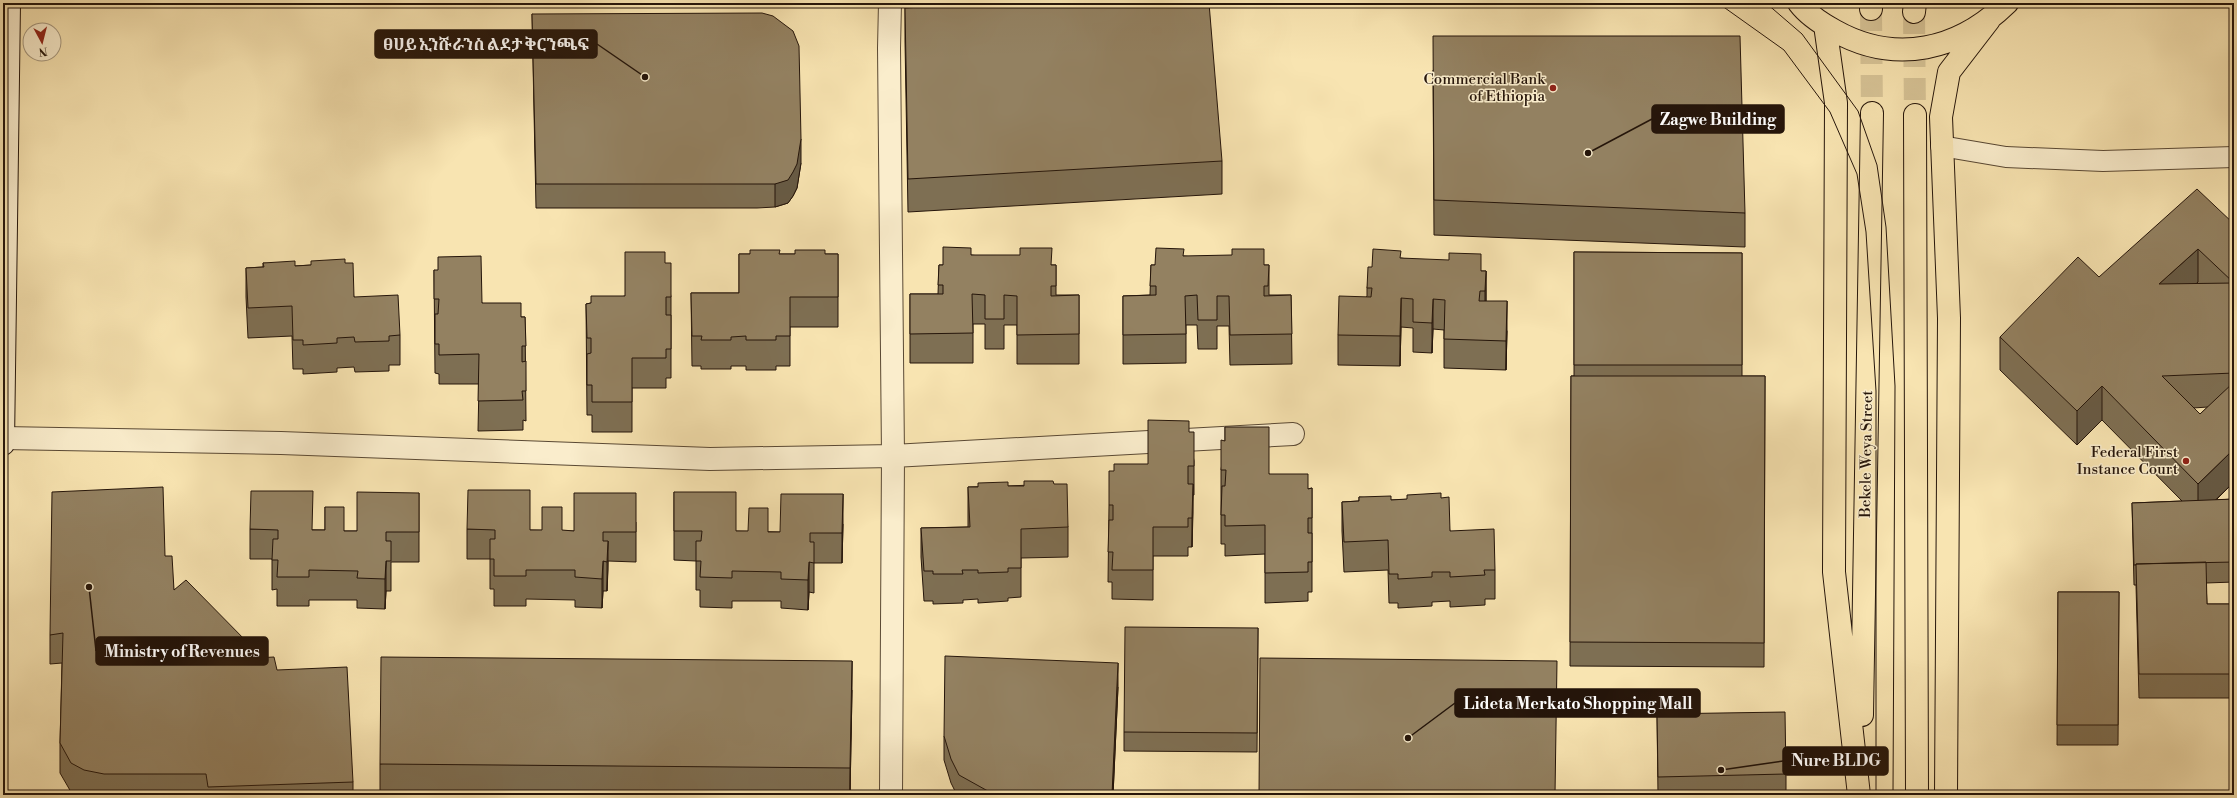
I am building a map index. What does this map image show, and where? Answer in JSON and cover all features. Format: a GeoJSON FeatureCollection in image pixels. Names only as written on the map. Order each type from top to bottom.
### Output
{"type":"FeatureCollection","features":[{"type":"Feature","properties":{"kind":"main road"},"geometry":{"type":"LineString","coordinates":[[1946,795],[1949,318],[1941,117],[1949,72],[1989,20],[2007,3]]}},
{"type":"Feature","properties":{"kind":"main road"},"geometry":{"type":"LineString","coordinates":[[1797,5],[1825,25],[1846,37],[1871,46],[1896,50],[1924,49],[1948,43],[1969,33],[1989,20]]}},
{"type":"Feature","properties":{"kind":"main road"},"geometry":{"type":"LineString","coordinates":[[1825,25],[1836,103],[1834,572],[1860,795]]}},
{"type":"Feature","properties":{"kind":"main road","name":"Bekele Weya Street"},"geometry":{"type":"LineString","coordinates":[[1860,795],[1872,113]]}},
{"type":"Feature","properties":{"kind":"main road"},"geometry":{"type":"LineString","coordinates":[[1914,115],[1917,795]]}},
{"type":"Feature","properties":{"kind":"street"},"geometry":{"type":"LineString","coordinates":[[3,444],[9,3]]}},
{"type":"Feature","properties":{"kind":"street"},"geometry":{"type":"LineString","coordinates":[[890,3],[889,48],[893,456],[891,795]]}},
{"type":"Feature","properties":{"kind":"street"},"geometry":{"type":"LineString","coordinates":[[3,438],[289,444],[710,459],[893,456],[1293,434]]}},
{"type":"Feature","properties":{"kind":"lane"},"geometry":{"type":"LineString","coordinates":[[1941,146],[2006,157],[2103,161],[2234,157]]}},
{"type":"Feature","properties":{"kind":"building"},"geometry":{"type":"Polygon","coordinates":[[[989,3],[1209,3],[1222,161],[908,179],[905,8],[989,3]]]}},
{"type":"Feature","properties":{"kind":"building"},"geometry":{"type":"Polygon","coordinates":[[[762,13],[773,16],[793,31],[799,46],[801,139],[797,164],[788,180],[775,184],[536,184],[532,14],[762,13]]]}},
{"type":"Feature","properties":{"kind":"building"},"geometry":{"type":"Polygon","coordinates":[[[1433,36],[1740,36],[1745,213],[1434,200],[1433,36]]]}},
{"type":"Feature","properties":{"kind":"building"},"geometry":{"type":"Polygon","coordinates":[[[2197,189],[2234,224],[2234,283],[2234,373],[2162,376],[2200,414],[2234,382],[2234,449],[2198,484],[2102,386],[2077,411],[2000,337],[2078,257],[2099,277],[2197,189]],[[2198,249],[2159,284],[2234,283],[2198,249]]]}},
{"type":"Feature","properties":{"kind":"building"},"geometry":{"type":"Polygon","coordinates":[[[943,247],[971,248],[971,255],[1020,255],[1020,248],[1052,248],[1051,265],[1056,265],[1056,286],[1051,286],[1051,296],[1079,295],[1079,334],[1017,335],[1017,296],[1004,295],[1004,319],[985,319],[985,295],[972,294],[973,333],[910,334],[910,294],[943,294],[943,285],[938,285],[939,265],[943,265],[943,247]]]}},
{"type":"Feature","properties":{"kind":"building"},"geometry":{"type":"Polygon","coordinates":[[[1156,248],[1184,249],[1183,256],[1232,255],[1232,249],[1264,249],[1264,265],[1269,265],[1268,286],[1264,286],[1264,296],[1291,295],[1292,334],[1230,335],[1229,296],[1217,296],[1217,320],[1198,320],[1197,295],[1185,296],[1186,334],[1123,335],[1123,296],[1156,295],[1156,286],[1150,286],[1151,265],[1155,265],[1156,248]]]}},
{"type":"Feature","properties":{"kind":"building"},"geometry":{"type":"Polygon","coordinates":[[[1373,249],[1401,251],[1400,258],[1449,260],[1449,253],[1481,254],[1481,271],[1486,271],[1485,291],[1480,291],[1479,301],[1507,301],[1506,341],[1444,339],[1445,300],[1433,299],[1432,323],[1413,322],[1413,299],[1401,298],[1400,336],[1338,335],[1339,296],[1371,297],[1372,288],[1367,288],[1368,267],[1372,267],[1373,249]]]}},
{"type":"Feature","properties":{"kind":"building"},"geometry":{"type":"Polygon","coordinates":[[[750,250],[780,250],[779,254],[795,254],[795,250],[825,250],[825,254],[838,254],[838,297],[790,297],[790,336],[776,336],[776,340],[746,340],[746,336],[731,337],[731,340],[701,340],[702,336],[692,336],[691,293],[739,293],[739,254],[750,254],[750,250]]]}},
{"type":"Feature","properties":{"kind":"building"},"geometry":{"type":"Polygon","coordinates":[[[625,252],[665,252],[665,263],[671,263],[671,297],[666,297],[666,315],[671,315],[671,349],[666,349],[666,358],[632,358],[632,402],[592,402],[592,385],[587,385],[587,354],[591,353],[591,338],[587,338],[586,304],[591,303],[591,296],[625,296],[625,252]]]}},
{"type":"Feature","properties":{"kind":"building"},"geometry":{"type":"Polygon","coordinates":[[[1574,252],[1742,253],[1742,365],[1574,365],[1574,252]]]}},
{"type":"Feature","properties":{"kind":"building"},"geometry":{"type":"Polygon","coordinates":[[[481,256],[482,303],[521,303],[521,317],[525,317],[526,346],[522,346],[522,362],[526,361],[526,391],[522,391],[523,400],[478,401],[479,354],[439,355],[439,344],[435,344],[435,314],[438,314],[439,299],[434,299],[434,270],[438,270],[438,257],[481,256]]]}},
{"type":"Feature","properties":{"kind":"building"},"geometry":{"type":"Polygon","coordinates":[[[345,259],[345,263],[353,263],[354,297],[398,295],[400,335],[389,336],[389,341],[355,342],[354,337],[337,338],[337,343],[303,345],[303,340],[293,340],[292,306],[248,308],[246,268],[264,267],[263,263],[295,261],[295,266],[311,265],[311,261],[345,259]]]}},
{"type":"Feature","properties":{"kind":"building"},"geometry":{"type":"Polygon","coordinates":[[[1571,376],[1765,376],[1764,643],[1570,642],[1571,376]]]}},
{"type":"Feature","properties":{"kind":"building"},"geometry":{"type":"Polygon","coordinates":[[[1148,420],[1189,421],[1189,432],[1194,432],[1194,466],[1188,466],[1188,484],[1193,484],[1192,518],[1188,518],[1188,527],[1153,527],[1153,570],[1112,570],[1113,552],[1108,552],[1109,520],[1113,520],[1113,505],[1109,505],[1109,471],[1114,471],[1114,464],[1148,464],[1148,420]]]}},
{"type":"Feature","properties":{"kind":"building"},"geometry":{"type":"Polygon","coordinates":[[[1225,427],[1269,427],[1269,474],[1308,474],[1308,489],[1312,488],[1312,518],[1308,518],[1308,533],[1312,533],[1312,562],[1308,562],[1308,572],[1265,573],[1265,525],[1225,526],[1225,515],[1221,515],[1222,486],[1225,486],[1226,470],[1221,470],[1221,440],[1225,441],[1225,427]]]}},
{"type":"Feature","properties":{"kind":"building"},"geometry":{"type":"Polygon","coordinates":[[[1024,481],[1053,481],[1054,484],[1067,484],[1068,527],[1021,529],[1021,568],[1008,568],[1008,572],[978,573],[978,570],[962,570],[963,574],[933,574],[933,571],[924,571],[921,528],[970,527],[968,487],[978,487],[978,483],[1008,482],[1008,486],[1024,486],[1024,481]]]}},
{"type":"Feature","properties":{"kind":"building"},"geometry":{"type":"Polygon","coordinates":[[[163,487],[165,556],[172,556],[174,590],[186,580],[250,645],[239,659],[274,657],[277,670],[347,667],[353,782],[208,787],[206,774],[104,774],[84,770],[71,763],[60,743],[63,633],[50,635],[52,492],[163,487]]]}},
{"type":"Feature","properties":{"kind":"building"},"geometry":{"type":"Polygon","coordinates":[[[468,490],[530,490],[530,530],[542,530],[542,507],[562,507],[562,530],[574,531],[574,493],[636,493],[636,532],[603,532],[603,541],[608,541],[607,562],[603,561],[602,579],[575,577],[575,570],[526,570],[526,576],[494,576],[494,559],[490,559],[490,539],[495,539],[495,530],[467,529],[468,490]]]}},
{"type":"Feature","properties":{"kind":"building"},"geometry":{"type":"Polygon","coordinates":[[[251,491],[313,491],[312,530],[325,530],[325,507],[344,507],[344,531],[357,531],[357,492],[419,493],[419,532],[386,532],[386,541],[391,541],[391,561],[386,561],[385,579],[357,578],[358,571],[309,570],[309,577],[277,577],[278,560],[272,560],[273,539],[278,539],[278,530],[250,529],[251,491]]]}},
{"type":"Feature","properties":{"kind":"building"},"geometry":{"type":"Polygon","coordinates":[[[674,492],[736,492],[736,531],[748,531],[749,508],[768,508],[768,532],[780,532],[781,494],[843,494],[842,533],[810,533],[810,542],[814,542],[814,563],[809,562],[808,580],[781,579],[781,572],[732,571],[732,578],[700,577],[701,561],[696,561],[696,541],[701,541],[702,531],[674,531],[674,492]]]}},
{"type":"Feature","properties":{"kind":"building"},"geometry":{"type":"Polygon","coordinates":[[[1441,493],[1441,498],[1449,497],[1450,531],[1494,529],[1495,570],[1484,570],[1485,575],[1450,577],[1450,572],[1432,572],[1432,577],[1398,579],[1398,574],[1389,574],[1388,540],[1344,542],[1342,502],[1359,501],[1359,497],[1391,496],[1391,500],[1407,499],[1407,495],[1441,493]]]}},
{"type":"Feature","properties":{"kind":"building"},"geometry":{"type":"Polygon","coordinates":[[[2234,499],[2234,562],[2134,565],[2132,503],[2234,499]]]}},
{"type":"Feature","properties":{"kind":"building"},"geometry":{"type":"Polygon","coordinates":[[[2206,562],[2207,604],[2234,604],[2234,674],[2139,674],[2136,564],[2206,562]]]}},
{"type":"Feature","properties":{"kind":"building"},"geometry":{"type":"Polygon","coordinates":[[[2058,592],[2119,592],[2118,725],[2057,725],[2058,592]]]}},
{"type":"Feature","properties":{"kind":"building"},"geometry":{"type":"Polygon","coordinates":[[[1125,627],[1258,628],[1257,733],[1124,732],[1125,627]]]}},
{"type":"Feature","properties":{"kind":"building"},"geometry":{"type":"Polygon","coordinates":[[[945,656],[1118,663],[1112,795],[995,795],[959,775],[951,759],[944,736],[945,656]]]}},
{"type":"Feature","properties":{"kind":"building"},"geometry":{"type":"Polygon","coordinates":[[[381,657],[852,661],[850,768],[380,764],[381,657]]]}},
{"type":"Feature","properties":{"kind":"building"},"geometry":{"type":"Polygon","coordinates":[[[1260,658],[1557,661],[1555,795],[1259,795],[1260,658]]]}},
{"type":"Feature","properties":{"kind":"building"},"geometry":{"type":"Polygon","coordinates":[[[1785,712],[1786,774],[1658,777],[1657,714],[1785,712]]]}},
{"type":"Feature","properties":{"kind":"tunnel"},"geometry":{"type":"LineString","coordinates":[[1871,9],[1872,113]]}},
{"type":"Feature","properties":{"kind":"tunnel"},"geometry":{"type":"LineString","coordinates":[[1914,12],[1915,115]]}},
{"type":"Feature","properties":{"kind":"tram line"},"geometry":{"type":"LineString","coordinates":[[1718,3],[1784,50],[1830,112],[1857,174],[1866,232],[1876,391],[1876,795]]}},
{"type":"Feature","properties":{"kind":"tram line"},"geometry":{"type":"LineString","coordinates":[[1766,3],[1802,34],[1858,111],[1877,165],[1886,227],[1895,386],[1893,795]]}},
{"type":"Feature","properties":{"kind":"place","name":"ፀሀይ ኢንሹራንስ ልደታ ቅርንጫፍ"},"geometry":{"type":"Point","coordinates":[645,77]}},
{"type":"Feature","properties":{"kind":"place","name":"Commercial Bank of Ethiopia"},"geometry":{"type":"Point","coordinates":[1553,88]}},
{"type":"Feature","properties":{"kind":"place","name":"Zagwe Building"},"geometry":{"type":"Point","coordinates":[1588,153]}},
{"type":"Feature","properties":{"kind":"place","name":"Federal First Instance Court"},"geometry":{"type":"Point","coordinates":[2186,461]}},
{"type":"Feature","properties":{"kind":"place","name":"Ministry of Revenues"},"geometry":{"type":"Point","coordinates":[89,587]}},
{"type":"Feature","properties":{"kind":"place","name":"Lideta Merkato Shopping Mall"},"geometry":{"type":"Point","coordinates":[1408,738]}},
{"type":"Feature","properties":{"kind":"place","name":"Nure BLDG"},"geometry":{"type":"Point","coordinates":[1721,770]}}]}
